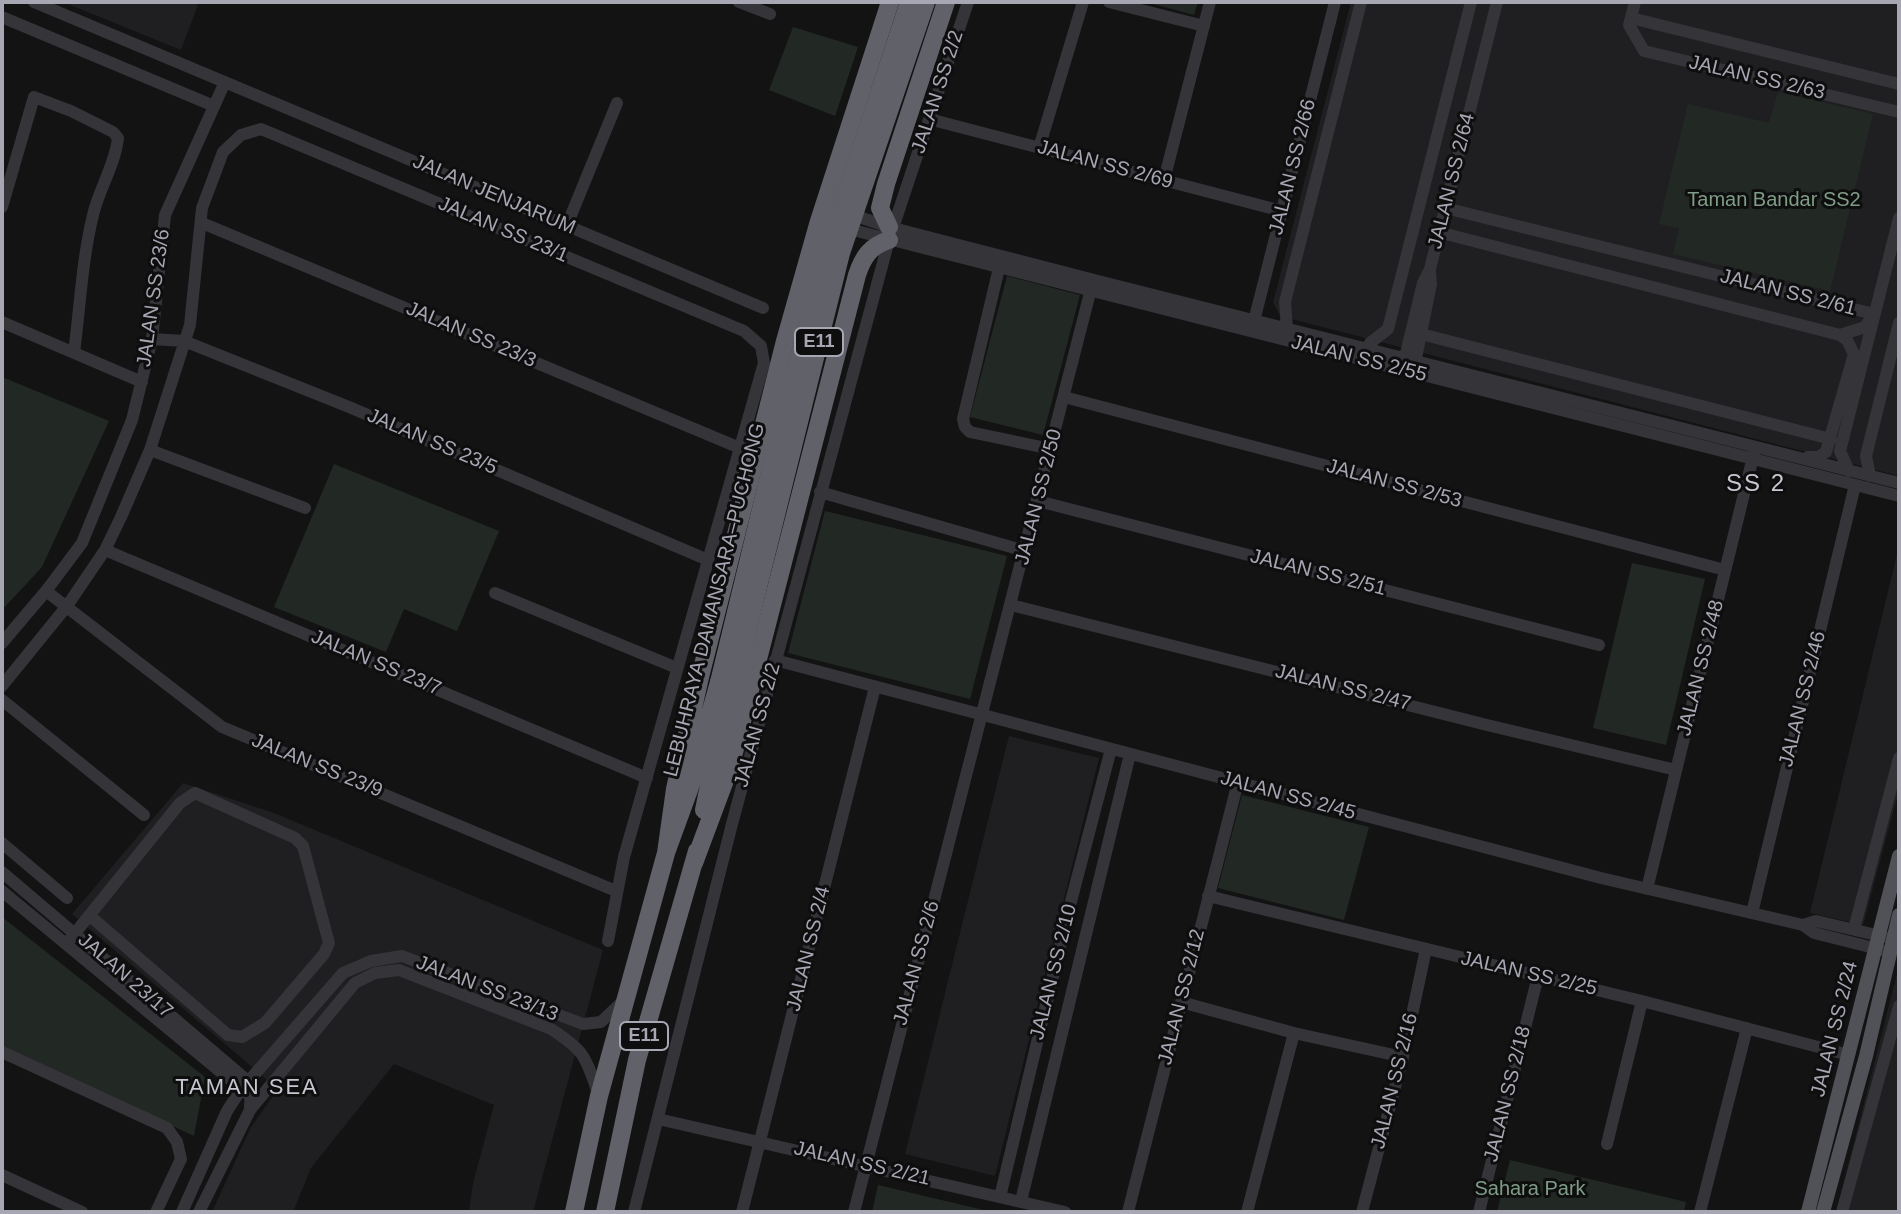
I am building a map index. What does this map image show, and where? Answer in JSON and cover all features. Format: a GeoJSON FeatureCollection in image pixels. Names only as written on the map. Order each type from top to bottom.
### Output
{"type":"FeatureCollection","features":[{"type":"Feature","properties":{"kind":"highway"},"geometry":{"type":"LineString","coordinates":[[666,853],[675,789],[700,677],[785,341],[821,213],[890,2]]}},
{"type":"Feature","properties":{"kind":"highway","name":"LEBUHRAYA DAMANSARA–PUCHONG"},"geometry":{"type":"LineString","coordinates":[[605,1212],[637,1060],[694,863],[726,685],[787,402],[828,249],[909,2]]}},
{"type":"Feature","properties":{"kind":"highway","name":"LEBUHRAYA DAMANSARA–PUCHONG"},"geometry":{"type":"LineString","coordinates":[[574,1212],[599,1096],[666,853],[726,685],[841,253],[926,2]]}},
{"type":"Feature","properties":{"kind":"highway"},"geometry":{"type":"LineString","coordinates":[[694,863],[731,764],[862,260],[891,232],[880,208],[946,2]]}},
{"type":"Feature","properties":{"kind":"highway"},"geometry":{"type":"LineString","coordinates":[[833,177],[846,193],[860,198],[886,184]]}},
{"type":"Feature","properties":{"kind":"highway"},"geometry":{"type":"LineString","coordinates":[[811,250],[837,239],[855,249],[862,260]]}},
{"type":"Feature","properties":{"kind":"main road","name":"JALAN SS 2/24"},"geometry":{"type":"LineString","coordinates":[[1825,1209],[1866,1056],[1899,856]]}},
{"type":"Feature","properties":{"kind":"main road","name":"JALAN SS 2/24"},"geometry":{"type":"LineString","coordinates":[[1808,1212],[1849,1055],[1885,944],[1899,915]]}},
{"type":"Feature","properties":{"kind":"street","name":"JALAN JENJARUM"},"geometry":{"type":"LineString","coordinates":[[34,2],[763,308]]}},
{"type":"Feature","properties":{"kind":"street"},"geometry":{"type":"LineString","coordinates":[[739,2],[770,14]]}},
{"type":"Feature","properties":{"kind":"street","name":"JALAN SS 2/2"},"geometry":{"type":"LineString","coordinates":[[634,1212],[775,660],[891,232],[968,2]]}},
{"type":"Feature","properties":{"kind":"street"},"geometry":{"type":"LineString","coordinates":[[1039,148],[1083,2]]}},
{"type":"Feature","properties":{"kind":"street"},"geometry":{"type":"LineString","coordinates":[[1109,2],[1204,26]]}},
{"type":"Feature","properties":{"kind":"street"},"geometry":{"type":"LineString","coordinates":[[1164,180],[1210,2]]}},
{"type":"Feature","properties":{"kind":"street","name":"JALAN SS 2/66"},"geometry":{"type":"LineString","coordinates":[[1252,326],[1335,2]]}},
{"type":"Feature","properties":{"kind":"street"},"geometry":{"type":"LineString","coordinates":[[1287,329],[1285,302],[1361,2]]}},
{"type":"Feature","properties":{"kind":"street"},"geometry":{"type":"LineString","coordinates":[[1368,350],[1370,343],[1388,329],[1471,2]]}},
{"type":"Feature","properties":{"kind":"street","name":"JALAN SS 2/64"},"geometry":{"type":"LineString","coordinates":[[1409,365],[1423,283],[1430,269],[1497,2]]}},
{"type":"Feature","properties":{"kind":"street"},"geometry":{"type":"LineString","coordinates":[[1630,22],[1635,2]]}},
{"type":"Feature","properties":{"kind":"street"},"geometry":{"type":"LineString","coordinates":[[2,17],[214,106],[225,82]]}},
{"type":"Feature","properties":{"kind":"street","name":"JALAN SS 2/63"},"geometry":{"type":"LineString","coordinates":[[1630,22],[1899,84]]}},
{"type":"Feature","properties":{"kind":"street","name":"JALAN SS 2/63"},"geometry":{"type":"LineString","coordinates":[[1630,22],[1644,51],[1899,112]]}},
{"type":"Feature","properties":{"kind":"street"},"geometry":{"type":"LineString","coordinates":[[2,207],[34,97],[71,111],[113,132],[118,138],[117,153],[97,199],[89,232],[74,353]]}},
{"type":"Feature","properties":{"kind":"street"},"geometry":{"type":"LineString","coordinates":[[567,225],[617,103]]}},
{"type":"Feature","properties":{"kind":"street","name":"JALAN SS 23/6"},"geometry":{"type":"LineString","coordinates":[[2,643],[82,543],[132,420],[152,339],[165,215],[214,106]]}},
{"type":"Feature","properties":{"kind":"street","name":"JALAN SS 2/69"},"geometry":{"type":"LineString","coordinates":[[929,119],[1282,211]]}},
{"type":"Feature","properties":{"kind":"street","name":"JALAN SS 23/1"},"geometry":{"type":"LineString","coordinates":[[202,223],[202,208],[223,152],[241,135],[261,129],[744,331],[761,346],[764,363],[740,448]]}},
{"type":"Feature","properties":{"kind":"street","name":"JALAN SS 2/61"},"geometry":{"type":"LineString","coordinates":[[1438,232],[1840,335],[1865,327],[1874,314],[1445,208]]}},
{"type":"Feature","properties":{"kind":"street","name":"JALAN SS 2/55"},"geometry":{"type":"LineString","coordinates":[[821,213],[1092,286],[1754,453],[1899,496]]}},
{"type":"Feature","properties":{"kind":"street"},"geometry":{"type":"LineString","coordinates":[[1849,471],[1840,451],[1899,218]]}},
{"type":"Feature","properties":{"kind":"street"},"geometry":{"type":"LineString","coordinates":[[2,686],[67,606],[105,550],[150,450],[190,325],[202,223]]}},
{"type":"Feature","properties":{"kind":"street","name":"JALAN SS 23/3"},"geometry":{"type":"LineString","coordinates":[[202,223],[740,448]]}},
{"type":"Feature","properties":{"kind":"street","name":"JALAN SS 2/55"},"geometry":{"type":"LineString","coordinates":[[891,232],[999,268],[1092,286]]}},
{"type":"Feature","properties":{"kind":"street"},"geometry":{"type":"LineString","coordinates":[[999,268],[963,419],[965,427],[970,432],[1051,449]]}},
{"type":"Feature","properties":{"kind":"street"},"geometry":{"type":"LineString","coordinates":[[1409,365],[1421,334],[1431,284],[1430,269]]}},
{"type":"Feature","properties":{"kind":"street","name":"JALAN SS 2/50"},"geometry":{"type":"LineString","coordinates":[[983,715],[1092,286]]}},
{"type":"Feature","properties":{"kind":"street"},"geometry":{"type":"LineString","coordinates":[[2,322],[142,382]]}},
{"type":"Feature","properties":{"kind":"street"},"geometry":{"type":"LineString","coordinates":[[1870,476],[1866,456],[1899,323]]}},
{"type":"Feature","properties":{"kind":"street","name":"JALAN SS 2/55"},"geometry":{"type":"LineString","coordinates":[[1252,326],[1287,329],[1368,350],[1409,365]]}},
{"type":"Feature","properties":{"kind":"street"},"geometry":{"type":"LineString","coordinates":[[1421,334],[1831,439]]}},
{"type":"Feature","properties":{"kind":"street"},"geometry":{"type":"LineString","coordinates":[[1797,458],[1818,457],[1826,452],[1831,439],[1854,354],[1847,340],[1840,335]]}},
{"type":"Feature","properties":{"kind":"street","name":"JALAN SS 23/5"},"geometry":{"type":"LineString","coordinates":[[152,339],[184,341],[349,407],[708,560]]}},
{"type":"Feature","properties":{"kind":"street","name":"JALAN SS 2/53"},"geometry":{"type":"LineString","coordinates":[[1064,397],[1725,570]]}},
{"type":"Feature","properties":{"kind":"street"},"geometry":{"type":"LineString","coordinates":[[608,941],[616,891],[740,448]]}},
{"type":"Feature","properties":{"kind":"street"},"geometry":{"type":"LineString","coordinates":[[150,450],[305,508]]}},
{"type":"Feature","properties":{"kind":"street","name":"JALAN SS 2/55"},"geometry":{"type":"LineString","coordinates":[[1754,453],[1797,458],[1899,483]]}},
{"type":"Feature","properties":{"kind":"street","name":"JALAN SS 2/48"},"geometry":{"type":"LineString","coordinates":[[1647,889],[1754,453]]}},
{"type":"Feature","properties":{"kind":"street","name":"JALAN SS 2/46"},"geometry":{"type":"LineString","coordinates":[[1752,913],[1855,485]]}},
{"type":"Feature","properties":{"kind":"street"},"geometry":{"type":"LineString","coordinates":[[820,492],[1025,551]]}},
{"type":"Feature","properties":{"kind":"street","name":"JALAN SS 2/51"},"geometry":{"type":"LineString","coordinates":[[1038,501],[1599,645]]}},
{"type":"Feature","properties":{"kind":"street","name":"JALAN SS 23/7"},"geometry":{"type":"LineString","coordinates":[[105,550],[647,778]]}},
{"type":"Feature","properties":{"kind":"street","name":"JALAN SS 23/9"},"geometry":{"type":"LineString","coordinates":[[46,591],[222,727],[616,891]]}},
{"type":"Feature","properties":{"kind":"street"},"geometry":{"type":"LineString","coordinates":[[495,593],[677,668]]}},
{"type":"Feature","properties":{"kind":"street","name":"JALAN SS 2/47"},"geometry":{"type":"LineString","coordinates":[[1011,605],[1676,770]]}},
{"type":"Feature","properties":{"kind":"street","name":"JALAN SS 2/45"},"geometry":{"type":"LineString","coordinates":[[775,660],[1647,889],[1803,925],[1814,933],[1885,944]]}},
{"type":"Feature","properties":{"kind":"street","name":"JALAN SS 2/4"},"geometry":{"type":"LineString","coordinates":[[742,1212],[875,687]]}},
{"type":"Feature","properties":{"kind":"street"},"geometry":{"type":"LineString","coordinates":[[2,700],[144,815]]}},
{"type":"Feature","properties":{"kind":"street","name":"JALAN SS 2/6"},"geometry":{"type":"LineString","coordinates":[[854,1212],[983,715]]}},
{"type":"Feature","properties":{"kind":"street","name":"JALAN SS 2/10"},"geometry":{"type":"LineString","coordinates":[[1000,1197],[1111,749]]}},
{"type":"Feature","properties":{"kind":"street","name":"JALAN SS 2/10"},"geometry":{"type":"LineString","coordinates":[[1021,1201],[1130,754]]}},
{"type":"Feature","properties":{"kind":"street"},"geometry":{"type":"LineString","coordinates":[[1854,929],[1899,758]]}},
{"type":"Feature","properties":{"kind":"street","name":"JALAN SS 2/12"},"geometry":{"type":"LineString","coordinates":[[1128,1212],[1238,782]]}},
{"type":"Feature","properties":{"kind":"street"},"geometry":{"type":"LineString","coordinates":[[71,938],[180,803],[195,793],[295,838],[303,846],[329,943],[324,954],[265,1023],[242,1037],[228,1035],[90,916]]}},
{"type":"Feature","properties":{"kind":"street"},"geometry":{"type":"LineString","coordinates":[[2,843],[67,898]]}},
{"type":"Feature","properties":{"kind":"street","name":"JALAN 23/17"},"geometry":{"type":"LineString","coordinates":[[2,872],[71,938],[247,1088]]}},
{"type":"Feature","properties":{"kind":"street","name":"JALAN 23/17"},"geometry":{"type":"LineString","coordinates":[[2,891],[71,938]]}},
{"type":"Feature","properties":{"kind":"street","name":"JALAN SS 2/25"},"geometry":{"type":"LineString","coordinates":[[1208,896],[1642,1001],[1849,1055]]}},
{"type":"Feature","properties":{"kind":"street","name":"JALAN SS 2/45"},"geometry":{"type":"LineString","coordinates":[[1803,925],[1816,921],[1854,929],[1885,944]]}},
{"type":"Feature","properties":{"kind":"street","name":"JALAN SS 2/16"},"geometry":{"type":"LineString","coordinates":[[1362,1212],[1403,1057],[1426,949]]}},
{"type":"Feature","properties":{"kind":"street","name":"JALAN SS 23/13"},"geometry":{"type":"LineString","coordinates":[[182,1212],[227,1111],[265,1062],[343,973],[371,961],[402,956],[583,1024],[601,1022],[627,997]]}},
{"type":"Feature","properties":{"kind":"street","name":"JALAN SS 23/13"},"geometry":{"type":"LineString","coordinates":[[199,1212],[250,1110],[355,983],[375,973],[399,970],[551,1029],[586,1056],[599,1096]]}},
{"type":"Feature","properties":{"kind":"street","name":"JALAN SS 2/18"},"geometry":{"type":"LineString","coordinates":[[1479,1212],[1538,976]]}},
{"type":"Feature","properties":{"kind":"street"},"geometry":{"type":"LineString","coordinates":[[1607,1144],[1642,1001]]}},
{"type":"Feature","properties":{"kind":"street"},"geometry":{"type":"LineString","coordinates":[[1181,1002],[1294,1033],[1403,1057]]}},
{"type":"Feature","properties":{"kind":"street"},"geometry":{"type":"LineString","coordinates":[[1842,1212],[1899,1006]]}},
{"type":"Feature","properties":{"kind":"street"},"geometry":{"type":"LineString","coordinates":[[1700,1212],[1747,1028]]}},
{"type":"Feature","properties":{"kind":"street"},"geometry":{"type":"LineString","coordinates":[[1247,1212],[1294,1033]]}},
{"type":"Feature","properties":{"kind":"street"},"geometry":{"type":"LineString","coordinates":[[2,1052],[167,1128],[177,1142],[181,1159],[156,1212]]}},
{"type":"Feature","properties":{"kind":"street"},"geometry":{"type":"LineString","coordinates":[[227,1111],[222,1066],[265,1062]]}},
{"type":"Feature","properties":{"kind":"street"},"geometry":{"type":"LineString","coordinates":[[250,1110],[247,1088],[268,1087]]}},
{"type":"Feature","properties":{"kind":"street","name":"JALAN SS 2/21"},"geometry":{"type":"LineString","coordinates":[[658,1119],[761,1140],[1065,1212]]}},
{"type":"Feature","properties":{"kind":"street"},"geometry":{"type":"LineString","coordinates":[[2,1175],[82,1212]]}},
{"type":"Feature","properties":{"kind":"shaded area"},"geometry":{"type":"Polygon","coordinates":[[[63,2],[199,2],[181,50],[63,2]]]}},
{"type":"Feature","properties":{"kind":"shaded area"},"geometry":{"type":"Polygon","coordinates":[[[1351,2],[1899,2],[1899,476],[1280,316],[1273,302],[1351,2]]]}},
{"type":"Feature","properties":{"kind":"shaded area"},"geometry":{"type":"Polygon","coordinates":[[[1899,546],[1899,790],[1863,925],[1810,913],[1899,546]]]}},
{"type":"Feature","properties":{"kind":"shaded area"},"geometry":{"type":"Polygon","coordinates":[[[1009,736],[1099,758],[995,1176],[905,1154],[1009,736]]]}},
{"type":"Feature","properties":{"kind":"shaded area"},"geometry":{"type":"Polygon","coordinates":[[[183,783],[274,813],[603,950],[533,1212],[469,1212],[473,1183],[494,1105],[394,1064],[311,1168],[293,1212],[212,1212],[251,1127],[278,1089],[72,914],[183,783]]]}},
{"type":"Feature","properties":{"kind":"shaded area"},"geometry":{"type":"Polygon","coordinates":[[[1899,966],[1899,1212],[1841,1212],[1838,1205],[1899,966]]]}},
{"type":"Feature","properties":{"kind":"green space"},"geometry":{"type":"Polygon","coordinates":[[[1146,2],[1198,2],[1194,15],[1146,2]]]}},
{"type":"Feature","properties":{"kind":"green space"},"geometry":{"type":"Polygon","coordinates":[[[793,27],[858,47],[835,116],[769,90],[793,27]]]}},
{"type":"Feature","properties":{"kind":"green space","name":"Taman Bandar SS2"},"geometry":{"type":"Polygon","coordinates":[[[1778,92],[1873,114],[1830,291],[1673,254],[1679,228],[1659,224],[1688,104],[1769,123],[1778,92]]]}},
{"type":"Feature","properties":{"kind":"green space"},"geometry":{"type":"Polygon","coordinates":[[[1007,276],[1080,295],[1043,435],[970,417],[1007,276]]]}},
{"type":"Feature","properties":{"kind":"green space"},"geometry":{"type":"Polygon","coordinates":[[[2,377],[109,421],[42,567],[2,610],[2,377]]]}},
{"type":"Feature","properties":{"kind":"green space"},"geometry":{"type":"Polygon","coordinates":[[[334,464],[499,531],[457,631],[404,609],[386,652],[274,607],[334,464]]]}},
{"type":"Feature","properties":{"kind":"green space"},"geometry":{"type":"Polygon","coordinates":[[[825,511],[1007,556],[970,699],[788,653],[825,511]]]}},
{"type":"Feature","properties":{"kind":"green space"},"geometry":{"type":"Polygon","coordinates":[[[1632,563],[1705,579],[1666,745],[1593,728],[1632,563]]]}},
{"type":"Feature","properties":{"kind":"green space"},"geometry":{"type":"Polygon","coordinates":[[[1242,795],[1369,827],[1344,920],[1218,888],[1242,795]]]}},
{"type":"Feature","properties":{"kind":"green space"},"geometry":{"type":"Polygon","coordinates":[[[2,917],[205,1077],[194,1136],[2,1046],[2,917]]]}},
{"type":"Feature","properties":{"kind":"green space","name":"Sahara Park"},"geometry":{"type":"Polygon","coordinates":[[[1510,1160],[1686,1202],[1684,1212],[1497,1212],[1510,1160]]]}},
{"type":"Feature","properties":{"kind":"green space"},"geometry":{"type":"Polygon","coordinates":[[[878,1185],[992,1212],[872,1212],[878,1185]]]}},
{"type":"Feature","properties":{"kind":"district","name":"SS 2"},"geometry":{"type":"Point","coordinates":[1756,484]}},
{"type":"Feature","properties":{"kind":"district","name":"TAMAN SEA"},"geometry":{"type":"Point","coordinates":[247,1088]}}]}
